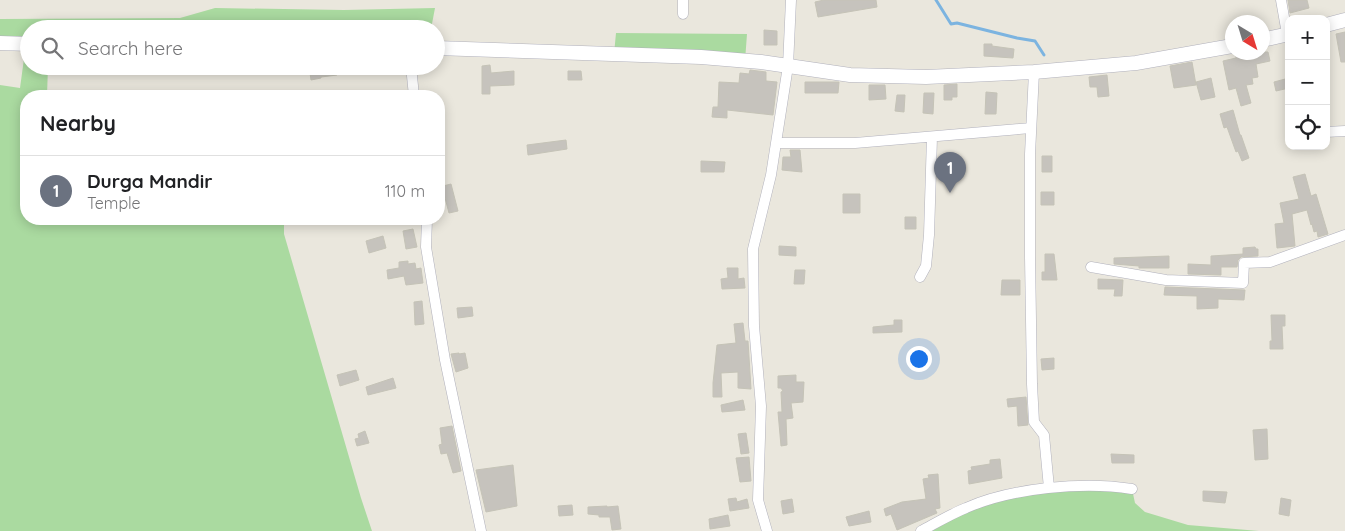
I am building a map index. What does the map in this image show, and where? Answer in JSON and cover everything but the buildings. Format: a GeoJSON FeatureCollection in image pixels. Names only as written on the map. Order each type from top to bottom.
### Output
{"type":"FeatureCollection","features":[{"type":"Feature","properties":{"kind":"main road"},"geometry":{"type":"LineString","coordinates":[[1330,24],[1345,20]]}},
{"type":"Feature","properties":{"kind":"main road"},"geometry":{"type":"LineString","coordinates":[[1270,38],[1285,35]]}},
{"type":"Feature","properties":{"kind":"main road"},"geometry":{"type":"LineString","coordinates":[[0,43],[20,44]]}},
{"type":"Feature","properties":{"kind":"main road"},"geometry":{"type":"LineString","coordinates":[[445,48],[701,57],[761,62],[860,76],[926,76],[1034,72],[1136,63],[1225,47]]}},
{"type":"Feature","properties":{"kind":"street"},"geometry":{"type":"LineString","coordinates":[[683,0],[683,14]]}},
{"type":"Feature","properties":{"kind":"street"},"geometry":{"type":"LineString","coordinates":[[767,531],[758,500],[761,406],[754,326],[753,249],[771,175],[788,66],[791,0]]}},
{"type":"Feature","properties":{"kind":"street"},"geometry":{"type":"LineString","coordinates":[[1281,0],[1285,19]]}},
{"type":"Feature","properties":{"kind":"street"},"geometry":{"type":"LineString","coordinates":[[1034,72],[1030,257],[1032,384],[1034,422],[1044,435],[1049,488]]}},
{"type":"Feature","properties":{"kind":"street"},"geometry":{"type":"LineString","coordinates":[[412,75],[413,90]]}},
{"type":"Feature","properties":{"kind":"street"},"geometry":{"type":"LineString","coordinates":[[776,143],[855,143],[1032,128]]}},
{"type":"Feature","properties":{"kind":"street"},"geometry":{"type":"LineString","coordinates":[[1330,132],[1345,132]]}},
{"type":"Feature","properties":{"kind":"street"},"geometry":{"type":"LineString","coordinates":[[920,277],[926,266],[928,243],[932,137]]}},
{"type":"Feature","properties":{"kind":"street"},"geometry":{"type":"LineString","coordinates":[[427,225],[426,247],[480,531]]}},
{"type":"Feature","properties":{"kind":"street"},"geometry":{"type":"LineString","coordinates":[[1091,267],[1166,280],[1243,282],[1244,263],[1270,262],[1345,235]]}},
{"type":"Feature","properties":{"kind":"street"},"geometry":{"type":"LineString","coordinates":[[921,531],[966,508],[1009,494],[1049,488],[1112,486],[1132,489]]}},
{"type":"Feature","properties":{"kind":"green space"},"geometry":{"type":"Polygon","coordinates":[[[215,8],[344,10],[435,8],[433,20],[20,20],[20,44],[0,43],[0,19],[180,18],[215,8]]]}},
{"type":"Feature","properties":{"kind":"green space"},"geometry":{"type":"Polygon","coordinates":[[[616,33],[747,34],[745,61],[614,54],[616,33]]]}},
{"type":"Feature","properties":{"kind":"green space"},"geometry":{"type":"Polygon","coordinates":[[[22,75],[48,75],[47,90],[20,90],[20,225],[284,225],[284,234],[372,531],[0,531],[0,85],[20,88],[22,75]]]}},
{"type":"Feature","properties":{"kind":"green space"},"geometry":{"type":"Polygon","coordinates":[[[1132,489],[1135,503],[1145,512],[1188,525],[1259,531],[921,531],[1009,493],[1132,489]]]}},
{"type":"Feature","properties":{"kind":"waterway"},"geometry":{"type":"LineString","coordinates":[[936,0],[951,24],[957,23],[1035,41],[1044,55]]}},
{"type":"Feature","properties":{"kind":"place","name":"Durga Mandir"},"geometry":{"type":"Point","coordinates":[950,193]}}]}
